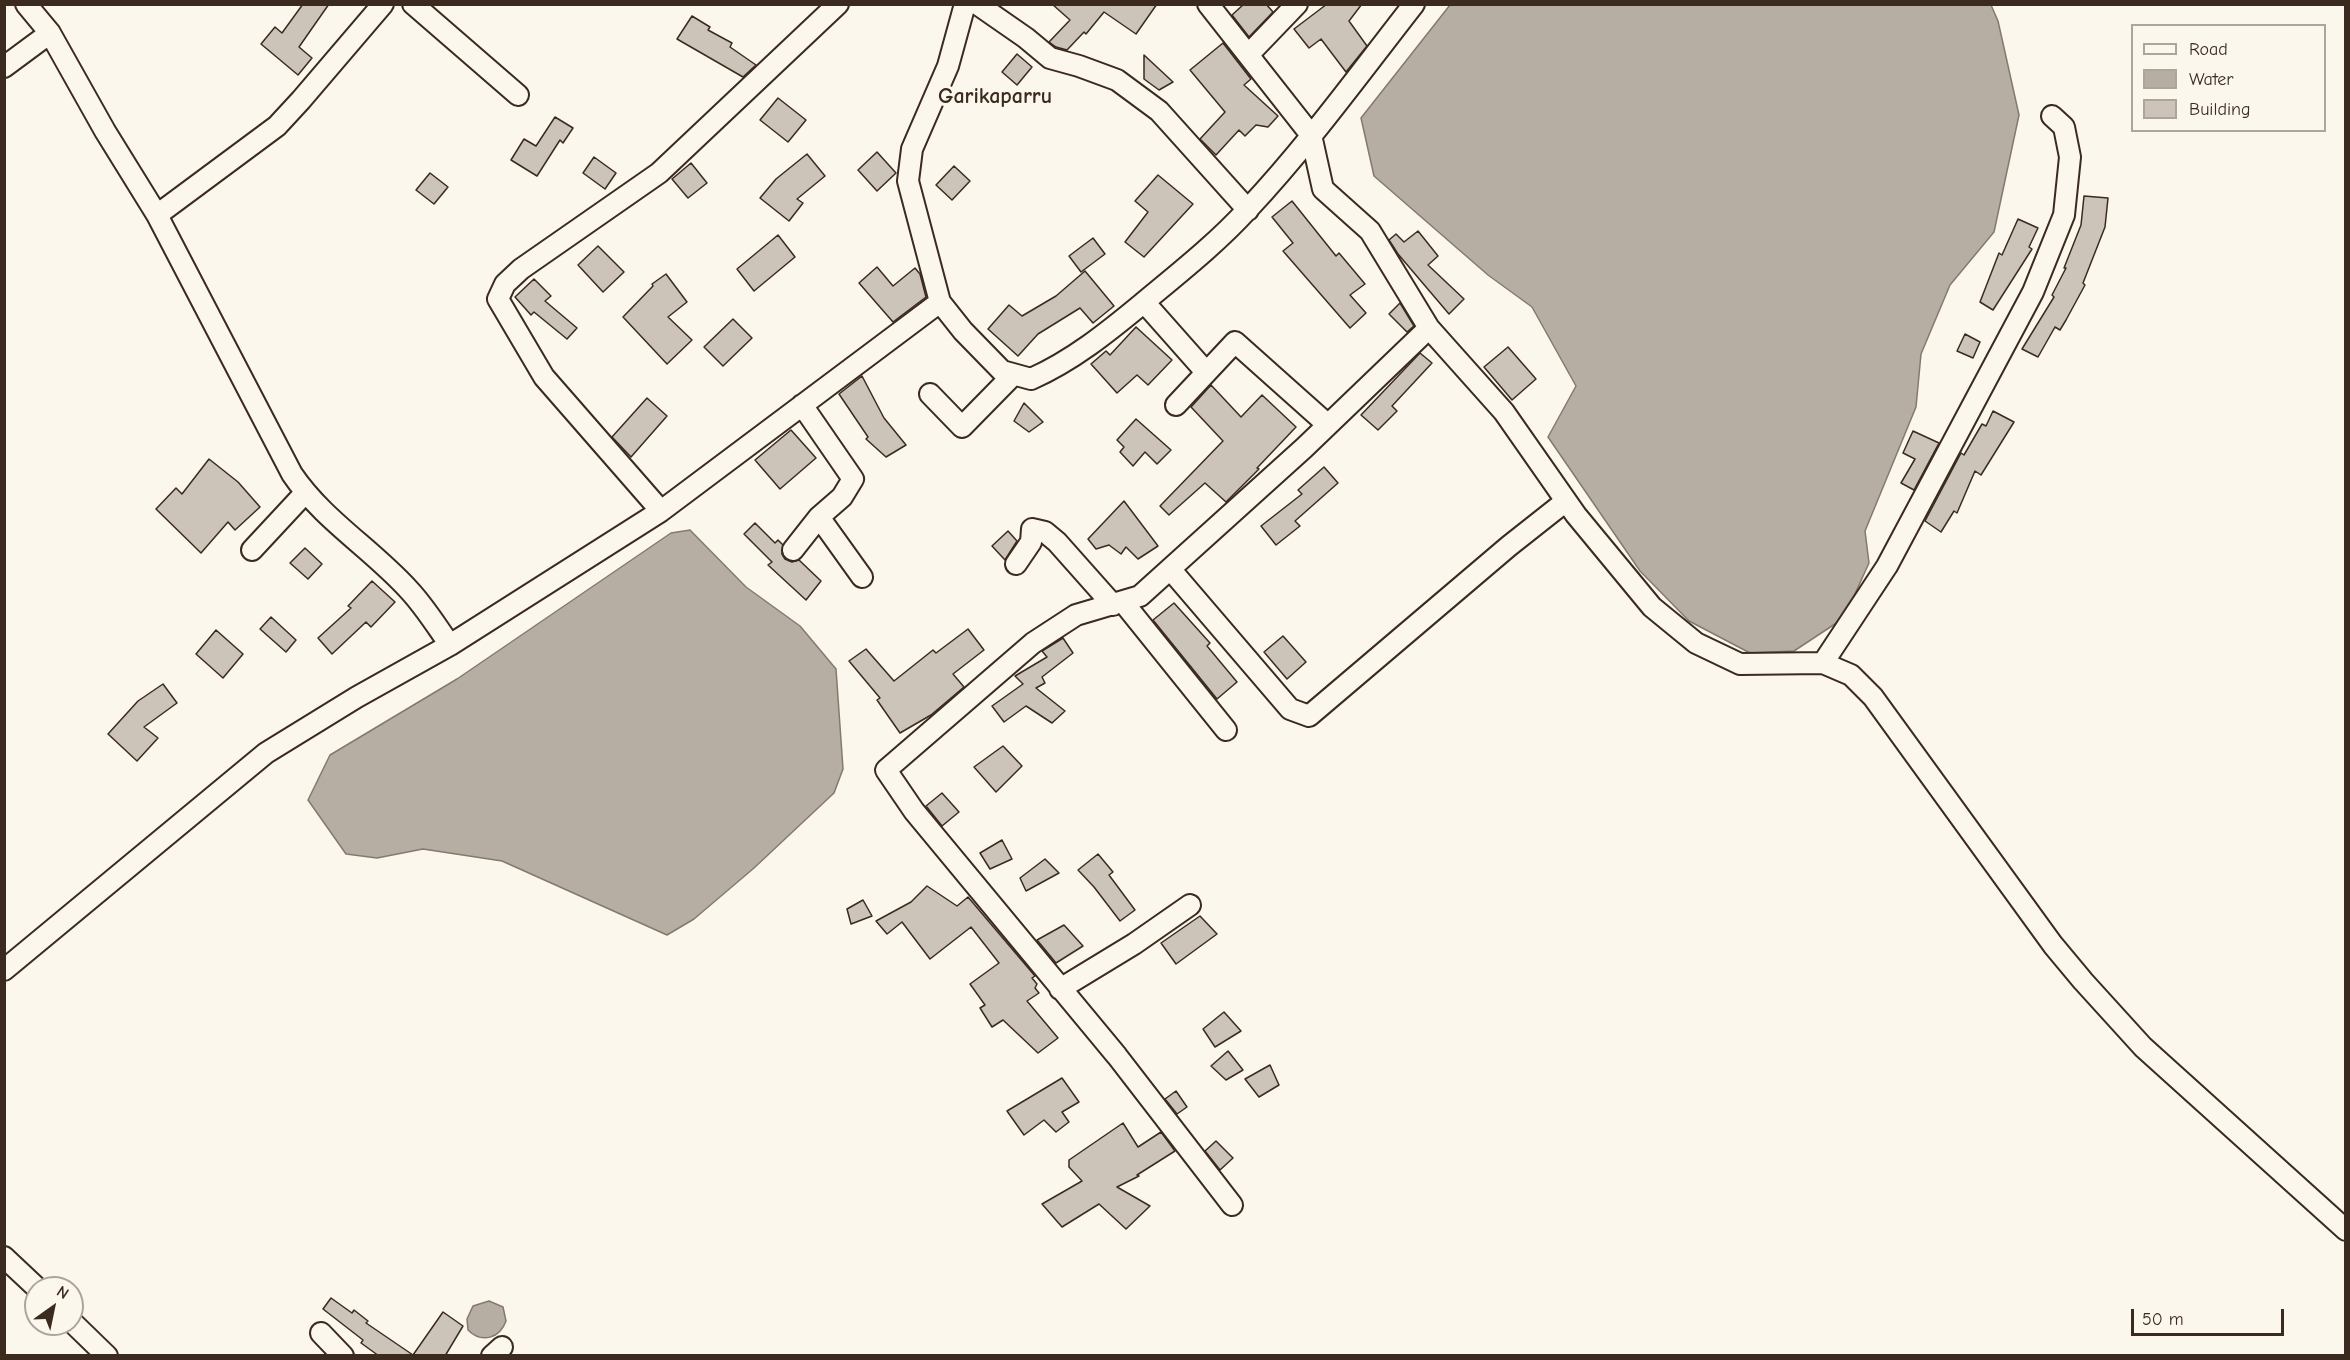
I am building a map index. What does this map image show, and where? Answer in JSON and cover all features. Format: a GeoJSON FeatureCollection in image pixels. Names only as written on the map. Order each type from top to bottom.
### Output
{"type":"FeatureCollection","features":[{"type":"Feature","properties":{"kind":"street"},"geometry":{"type":"LineString","coordinates":[[26,4],[50,33],[156,215],[292,474],[305,493],[409,590],[450,645]]}},
{"type":"Feature","properties":{"kind":"street"},"geometry":{"type":"LineString","coordinates":[[156,215],[277,126],[383,4]]}},
{"type":"Feature","properties":{"kind":"street"},"geometry":{"type":"LineString","coordinates":[[413,4],[518,95]]}},
{"type":"Feature","properties":{"kind":"street"},"geometry":{"type":"LineString","coordinates":[[661,511],[544,377],[498,299],[505,284],[521,269],[659,173],[838,4]]}},
{"type":"Feature","properties":{"kind":"street"},"geometry":{"type":"LineString","coordinates":[[965,4],[948,66],[912,149],[908,181],[940,302],[963,331],[1002,371],[1031,379],[1049,371],[1101,338],[1192,263],[1248,210],[1311,135],[1414,4]]}},
{"type":"Feature","properties":{"kind":"street"},"geometry":{"type":"LineString","coordinates":[[977,4],[1026,38],[1050,58],[1117,80],[1159,111],[1248,210]]}},
{"type":"Feature","properties":{"kind":"street"},"geometry":{"type":"LineString","coordinates":[[1209,4],[1311,135],[1323,189],[1370,231],[1430,328],[1504,412],[1566,501],[1652,607],[1696,643],[1740,664],[1823,663],[1851,675],[1873,697],[2054,945],[2083,981],[2143,1047],[2346,1230]]}},
{"type":"Feature","properties":{"kind":"street"},"geometry":{"type":"LineString","coordinates":[[1248,55],[1297,4]]}},
{"type":"Feature","properties":{"kind":"street"},"geometry":{"type":"LineString","coordinates":[[4,67],[50,33]]}},
{"type":"Feature","properties":{"kind":"street"},"geometry":{"type":"LineString","coordinates":[[1823,663],[1887,566],[2034,292],[2064,215],[2069,168],[2070,157],[2064,126],[2052,116]]}},
{"type":"Feature","properties":{"kind":"street"},"geometry":{"type":"LineString","coordinates":[[4,970],[266,753],[357,697],[450,645],[661,511],[940,302]]}},
{"type":"Feature","properties":{"kind":"street"},"geometry":{"type":"LineString","coordinates":[[1144,302],[1206,372]]}},
{"type":"Feature","properties":{"kind":"street"},"geometry":{"type":"LineString","coordinates":[[1233,1205],[1117,1056],[921,820],[886,770],[1033,644],[1076,615],[1140,596],[1328,425],[1430,328]]}},
{"type":"Feature","properties":{"kind":"street"},"geometry":{"type":"LineString","coordinates":[[1176,405],[1235,342],[1328,425]]}},
{"type":"Feature","properties":{"kind":"street"},"geometry":{"type":"LineString","coordinates":[[930,394],[963,427],[1013,375]]}},
{"type":"Feature","properties":{"kind":"street"},"geometry":{"type":"LineString","coordinates":[[793,550],[819,517],[842,497],[853,479],[802,405]]}},
{"type":"Feature","properties":{"kind":"street"},"geometry":{"type":"LineString","coordinates":[[252,550],[305,493]]}},
{"type":"Feature","properties":{"kind":"street"},"geometry":{"type":"LineString","coordinates":[[1171,570],[1290,709],[1309,716],[1509,546],[1566,501]]}},
{"type":"Feature","properties":{"kind":"street"},"geometry":{"type":"LineString","coordinates":[[819,517],[862,577]]}},
{"type":"Feature","properties":{"kind":"street"},"geometry":{"type":"LineString","coordinates":[[1016,564],[1031,542],[1032,529],[1046,532],[1118,603],[1226,730]]}},
{"type":"Feature","properties":{"kind":"street"},"geometry":{"type":"LineString","coordinates":[[1060,989],[1134,944],[1190,905]]}},
{"type":"Feature","properties":{"kind":"street"},"geometry":{"type":"LineString","coordinates":[[4,1257],[24,1276]]}},
{"type":"Feature","properties":{"kind":"street"},"geometry":{"type":"LineString","coordinates":[[321,1333],[343,1356]]}},
{"type":"Feature","properties":{"kind":"street"},"geometry":{"type":"LineString","coordinates":[[84,1334],[107,1356]]}},
{"type":"Feature","properties":{"kind":"water"},"geometry":{"type":"Polygon","coordinates":[[[1450,5],[1991,5],[1998,21],[2019,115],[1994,232],[1950,285],[1921,354],[1916,407],[1865,531],[1869,563],[1844,618],[1794,651],[1750,653],[1689,621],[1640,571],[1548,437],[1576,386],[1532,307],[1488,275],[1374,176],[1361,118],[1450,5]]]}},
{"type":"Feature","properties":{"kind":"water"},"geometry":{"type":"Polygon","coordinates":[[[690,530],[746,587],[800,626],[836,669],[843,769],[834,793],[754,868],[694,919],[667,935],[502,861],[423,849],[377,858],[346,854],[308,800],[330,755],[457,679],[671,533],[690,530]]]}},
{"type":"Feature","properties":{"kind":"water"},"geometry":{"type":"Polygon","coordinates":[[[489,1301],[503,1307],[506,1321],[500,1332],[495,1335],[479,1337],[468,1330],[467,1319],[473,1306],[489,1301]]]}},
{"type":"Feature","properties":{"kind":"building"},"geometry":{"type":"Polygon","coordinates":[[[303,4],[329,4],[299,47],[312,58],[298,75],[261,44],[275,27],[282,33],[303,4]]]}},
{"type":"Feature","properties":{"kind":"building"},"geometry":{"type":"Polygon","coordinates":[[[1052,4],[1157,4],[1136,34],[1104,12],[1086,34],[1084,32],[1067,50],[1049,42],[1070,20],[1052,4]]]}},
{"type":"Feature","properties":{"kind":"building"},"geometry":{"type":"Polygon","coordinates":[[[1244,4],[1266,4],[1273,12],[1249,37],[1232,15],[1244,4]]]}},
{"type":"Feature","properties":{"kind":"building"},"geometry":{"type":"Polygon","coordinates":[[[1327,4],[1362,4],[1349,21],[1367,46],[1346,72],[1321,39],[1309,48],[1294,29],[1327,4]]]}},
{"type":"Feature","properties":{"kind":"building"},"geometry":{"type":"Polygon","coordinates":[[[692,16],[710,27],[708,30],[732,43],[730,47],[756,65],[743,77],[677,39],[692,16]]]}},
{"type":"Feature","properties":{"kind":"building"},"geometry":{"type":"Polygon","coordinates":[[[1223,43],[1251,79],[1244,85],[1278,116],[1268,127],[1256,125],[1245,136],[1239,130],[1216,155],[1200,139],[1225,112],[1190,70],[1223,43]]]}},
{"type":"Feature","properties":{"kind":"building"},"geometry":{"type":"Polygon","coordinates":[[[1017,54],[1032,67],[1017,85],[1002,72],[1017,54]]]}},
{"type":"Feature","properties":{"kind":"building"},"geometry":{"type":"Polygon","coordinates":[[[1144,55],[1173,82],[1159,90],[1144,79],[1144,55]]]}},
{"type":"Feature","properties":{"kind":"building"},"geometry":{"type":"Polygon","coordinates":[[[778,98],[806,120],[788,142],[760,120],[778,98]]]}},
{"type":"Feature","properties":{"kind":"building"},"geometry":{"type":"Polygon","coordinates":[[[555,117],[573,128],[563,143],[560,140],[537,176],[511,160],[524,139],[536,146],[555,117]]]}},
{"type":"Feature","properties":{"kind":"building"},"geometry":{"type":"Polygon","coordinates":[[[877,152],[896,173],[877,191],[858,170],[877,152]]]}},
{"type":"Feature","properties":{"kind":"building"},"geometry":{"type":"Polygon","coordinates":[[[807,154],[825,176],[797,199],[803,203],[789,221],[760,198],[776,179],[807,154]]]}},
{"type":"Feature","properties":{"kind":"building"},"geometry":{"type":"Polygon","coordinates":[[[594,157],[616,173],[605,189],[583,173],[594,157]]]}},
{"type":"Feature","properties":{"kind":"building"},"geometry":{"type":"Polygon","coordinates":[[[691,163],[707,183],[688,198],[672,179],[691,163]]]}},
{"type":"Feature","properties":{"kind":"building"},"geometry":{"type":"Polygon","coordinates":[[[954,166],[970,181],[952,200],[936,185],[954,166]]]}},
{"type":"Feature","properties":{"kind":"building"},"geometry":{"type":"Polygon","coordinates":[[[430,173],[448,187],[434,204],[416,190],[430,173]]]}},
{"type":"Feature","properties":{"kind":"building"},"geometry":{"type":"Polygon","coordinates":[[[1158,175],[1193,204],[1144,257],[1125,242],[1148,212],[1135,201],[1158,175]]]}},
{"type":"Feature","properties":{"kind":"building"},"geometry":{"type":"Polygon","coordinates":[[[2084,196],[2108,198],[2105,227],[2083,283],[2085,285],[2060,330],[2055,327],[2038,357],[2022,349],[2054,297],[2052,295],[2066,268],[2064,268],[2081,225],[2084,196]]]}},
{"type":"Feature","properties":{"kind":"building"},"geometry":{"type":"Polygon","coordinates":[[[1292,201],[1336,256],[1339,253],[1365,284],[1350,295],[1366,313],[1350,328],[1283,251],[1293,243],[1272,217],[1292,201]]]}},
{"type":"Feature","properties":{"kind":"building"},"geometry":{"type":"Polygon","coordinates":[[[2018,219],[2038,228],[2029,247],[2032,249],[1993,310],[1980,302],[1999,253],[2002,255],[2018,219]]]}},
{"type":"Feature","properties":{"kind":"building"},"geometry":{"type":"Polygon","coordinates":[[[1418,231],[1438,256],[1428,265],[1464,299],[1449,314],[1398,254],[1389,240],[1396,234],[1404,242],[1418,231]]]}},
{"type":"Feature","properties":{"kind":"building"},"geometry":{"type":"Polygon","coordinates":[[[778,235],[795,257],[754,291],[737,269],[778,235]]]}},
{"type":"Feature","properties":{"kind":"building"},"geometry":{"type":"Polygon","coordinates":[[[1093,238],[1105,254],[1081,272],[1069,256],[1093,238]]]}},
{"type":"Feature","properties":{"kind":"building"},"geometry":{"type":"Polygon","coordinates":[[[598,246],[624,272],[603,292],[578,265],[598,246]]]}},
{"type":"Feature","properties":{"kind":"building"},"geometry":{"type":"Polygon","coordinates":[[[877,267],[893,286],[915,268],[920,274],[926,297],[893,322],[859,283],[877,267]]]}},
{"type":"Feature","properties":{"kind":"building"},"geometry":{"type":"Polygon","coordinates":[[[1085,271],[1114,306],[1093,323],[1080,308],[1038,334],[1018,356],[988,329],[1009,305],[1022,316],[1056,296],[1085,271]]]}},
{"type":"Feature","properties":{"kind":"building"},"geometry":{"type":"Polygon","coordinates":[[[666,274],[687,302],[668,317],[692,340],[667,364],[623,317],[653,286],[652,284],[666,274]]]}},
{"type":"Feature","properties":{"kind":"building"},"geometry":{"type":"Polygon","coordinates":[[[534,279],[551,296],[545,301],[577,328],[567,339],[534,312],[531,315],[515,297],[534,279]]]}},
{"type":"Feature","properties":{"kind":"building"},"geometry":{"type":"Polygon","coordinates":[[[1400,303],[1414,326],[1407,332],[1389,314],[1400,303]]]}},
{"type":"Feature","properties":{"kind":"building"},"geometry":{"type":"Polygon","coordinates":[[[733,319],[752,338],[723,366],[704,347],[733,319]]]}},
{"type":"Feature","properties":{"kind":"building"},"geometry":{"type":"Polygon","coordinates":[[[1136,327],[1172,360],[1148,385],[1137,375],[1117,393],[1091,364],[1106,351],[1110,355],[1136,327]]]}},
{"type":"Feature","properties":{"kind":"building"},"geometry":{"type":"Polygon","coordinates":[[[1965,334],[1980,342],[1973,358],[1957,351],[1965,334]]]}},
{"type":"Feature","properties":{"kind":"building"},"geometry":{"type":"Polygon","coordinates":[[[1508,347],[1536,379],[1512,400],[1484,367],[1508,347]]]}},
{"type":"Feature","properties":{"kind":"building"},"geometry":{"type":"Polygon","coordinates":[[[1420,353],[1432,363],[1392,406],[1397,411],[1378,430],[1361,415],[1420,353]]]}},
{"type":"Feature","properties":{"kind":"building"},"geometry":{"type":"Polygon","coordinates":[[[862,376],[884,418],[906,445],[886,457],[866,439],[868,437],[839,394],[862,376]]]}},
{"type":"Feature","properties":{"kind":"building"},"geometry":{"type":"Polygon","coordinates":[[[1211,385],[1241,417],[1262,395],[1296,427],[1226,502],[1205,483],[1169,515],[1160,506],[1223,441],[1191,407],[1211,385]]]}},
{"type":"Feature","properties":{"kind":"building"},"geometry":{"type":"Polygon","coordinates":[[[647,398],[667,416],[631,457],[612,437],[647,398]]]}},
{"type":"Feature","properties":{"kind":"building"},"geometry":{"type":"Polygon","coordinates":[[[1024,403],[1043,422],[1029,432],[1014,421],[1024,403]]]}},
{"type":"Feature","properties":{"kind":"building"},"geometry":{"type":"Polygon","coordinates":[[[1993,411],[2014,422],[1981,475],[1975,471],[1957,513],[1954,511],[1941,532],[1925,521],[1961,453],[1964,455],[1982,424],[1986,426],[1993,411]]]}},
{"type":"Feature","properties":{"kind":"building"},"geometry":{"type":"Polygon","coordinates":[[[1136,419],[1171,450],[1157,464],[1145,452],[1133,466],[1120,452],[1124,447],[1117,440],[1136,419]]]}},
{"type":"Feature","properties":{"kind":"building"},"geometry":{"type":"Polygon","coordinates":[[[791,430],[816,458],[780,489],[755,460],[791,430]]]}},
{"type":"Feature","properties":{"kind":"building"},"geometry":{"type":"Polygon","coordinates":[[[1913,431],[1939,443],[1914,490],[1901,483],[1915,459],[1903,453],[1913,431]]]}},
{"type":"Feature","properties":{"kind":"building"},"geometry":{"type":"Polygon","coordinates":[[[209,459],[238,482],[260,507],[235,530],[228,522],[201,553],[156,509],[176,488],[182,494],[209,459]]]}},
{"type":"Feature","properties":{"kind":"building"},"geometry":{"type":"Polygon","coordinates":[[[1324,467],[1338,483],[1295,521],[1300,526],[1276,545],[1261,526],[1302,494],[1298,490],[1324,467]]]}},
{"type":"Feature","properties":{"kind":"building"},"geometry":{"type":"Polygon","coordinates":[[[1124,501],[1158,546],[1138,559],[1126,547],[1121,554],[1109,545],[1096,549],[1088,539],[1124,501]]]}},
{"type":"Feature","properties":{"kind":"building"},"geometry":{"type":"Polygon","coordinates":[[[755,523],[775,543],[778,540],[783,545],[782,554],[785,559],[792,562],[799,560],[821,581],[806,600],[768,565],[772,562],[744,534],[755,523]]]}},
{"type":"Feature","properties":{"kind":"building"},"geometry":{"type":"Polygon","coordinates":[[[1008,531],[1017,541],[1005,560],[992,546],[1008,531]]]}},
{"type":"Feature","properties":{"kind":"building"},"geometry":{"type":"Polygon","coordinates":[[[305,548],[322,564],[308,579],[290,563],[305,548]]]}},
{"type":"Feature","properties":{"kind":"building"},"geometry":{"type":"Polygon","coordinates":[[[372,581],[395,602],[371,627],[366,622],[332,654],[318,638],[351,608],[348,606],[372,581]]]}},
{"type":"Feature","properties":{"kind":"building"},"geometry":{"type":"Polygon","coordinates":[[[1174,603],[1210,643],[1207,646],[1237,682],[1217,699],[1153,620],[1174,603]]]}},
{"type":"Feature","properties":{"kind":"building"},"geometry":{"type":"Polygon","coordinates":[[[271,617],[296,640],[286,652],[260,629],[271,617]]]}},
{"type":"Feature","properties":{"kind":"building"},"geometry":{"type":"Polygon","coordinates":[[[968,629],[984,650],[953,674],[964,687],[931,715],[900,733],[877,700],[880,698],[849,661],[866,649],[894,681],[933,650],[936,653],[968,629]]]}},
{"type":"Feature","properties":{"kind":"building"},"geometry":{"type":"Polygon","coordinates":[[[216,630],[243,654],[223,678],[196,654],[216,630]]]}},
{"type":"Feature","properties":{"kind":"building"},"geometry":{"type":"Polygon","coordinates":[[[1283,636],[1306,662],[1287,679],[1264,652],[1283,636]]]}},
{"type":"Feature","properties":{"kind":"building"},"geometry":{"type":"Polygon","coordinates":[[[1063,638],[1073,653],[1042,677],[1045,683],[1036,688],[1065,711],[1052,723],[1026,706],[1004,722],[992,706],[1023,684],[1015,676],[1047,657],[1042,651],[1063,638]]]}},
{"type":"Feature","properties":{"kind":"building"},"geometry":{"type":"Polygon","coordinates":[[[163,684],[177,703],[144,727],[158,738],[137,761],[108,734],[138,701],[163,684]]]}},
{"type":"Feature","properties":{"kind":"building"},"geometry":{"type":"Polygon","coordinates":[[[1003,746],[1022,766],[996,792],[974,767],[1003,746]]]}},
{"type":"Feature","properties":{"kind":"building"},"geometry":{"type":"Polygon","coordinates":[[[942,793],[959,812],[942,826],[926,806],[942,793]]]}},
{"type":"Feature","properties":{"kind":"building"},"geometry":{"type":"Polygon","coordinates":[[[1002,840],[1012,859],[990,869],[980,853],[1002,840]]]}},
{"type":"Feature","properties":{"kind":"building"},"geometry":{"type":"Polygon","coordinates":[[[1098,854],[1113,872],[1109,875],[1135,910],[1120,921],[1078,870],[1098,854]]]}},
{"type":"Feature","properties":{"kind":"building"},"geometry":{"type":"Polygon","coordinates":[[[1045,859],[1059,873],[1026,891],[1020,878],[1045,859]]]}},
{"type":"Feature","properties":{"kind":"building"},"geometry":{"type":"Polygon","coordinates":[[[927,886],[957,906],[968,897],[1035,976],[1032,978],[1037,984],[1035,988],[1039,993],[1027,1001],[1058,1038],[1038,1053],[1003,1020],[992,1027],[980,1008],[985,1005],[970,984],[999,963],[971,927],[930,959],[902,922],[887,934],[876,921],[911,902],[927,886]]]}},
{"type":"Feature","properties":{"kind":"building"},"geometry":{"type":"Polygon","coordinates":[[[863,900],[872,916],[851,924],[847,909],[863,900]]]}},
{"type":"Feature","properties":{"kind":"building"},"geometry":{"type":"Polygon","coordinates":[[[1200,916],[1217,934],[1176,964],[1161,943],[1200,916]]]}},
{"type":"Feature","properties":{"kind":"building"},"geometry":{"type":"Polygon","coordinates":[[[1064,925],[1083,946],[1056,963],[1037,940],[1064,925]]]}},
{"type":"Feature","properties":{"kind":"building"},"geometry":{"type":"Polygon","coordinates":[[[1224,1012],[1241,1031],[1215,1047],[1203,1029],[1224,1012]]]}},
{"type":"Feature","properties":{"kind":"building"},"geometry":{"type":"Polygon","coordinates":[[[1228,1051],[1243,1070],[1226,1080],[1211,1066],[1228,1051]]]}},
{"type":"Feature","properties":{"kind":"building"},"geometry":{"type":"Polygon","coordinates":[[[1270,1065],[1279,1085],[1259,1097],[1245,1079],[1270,1065]]]}},
{"type":"Feature","properties":{"kind":"building"},"geometry":{"type":"Polygon","coordinates":[[[1062,1078],[1079,1102],[1062,1112],[1069,1122],[1056,1132],[1044,1120],[1024,1135],[1007,1111],[1062,1078]]]}},
{"type":"Feature","properties":{"kind":"building"},"geometry":{"type":"Polygon","coordinates":[[[1176,1091],[1187,1107],[1177,1114],[1165,1099],[1176,1091]]]}},
{"type":"Feature","properties":{"kind":"building"},"geometry":{"type":"Polygon","coordinates":[[[1123,1123],[1138,1147],[1161,1132],[1175,1151],[1137,1175],[1139,1176],[1117,1187],[1150,1206],[1126,1229],[1099,1204],[1062,1227],[1042,1204],[1082,1181],[1069,1167],[1069,1160],[1123,1123]]]}},
{"type":"Feature","properties":{"kind":"building"},"geometry":{"type":"Polygon","coordinates":[[[1216,1141],[1233,1158],[1220,1170],[1205,1151],[1216,1141]]]}},
{"type":"Feature","properties":{"kind":"building"},"geometry":{"type":"Polygon","coordinates":[[[331,1298],[352,1313],[354,1310],[368,1321],[366,1323],[413,1355],[443,1312],[463,1326],[445,1356],[379,1356],[361,1343],[363,1340],[323,1309],[331,1298]]]}},
{"type":"Feature","properties":{"kind":"district","name":"Garikaparru"},"geometry":{"type":"Point","coordinates":[995,97]}}]}
